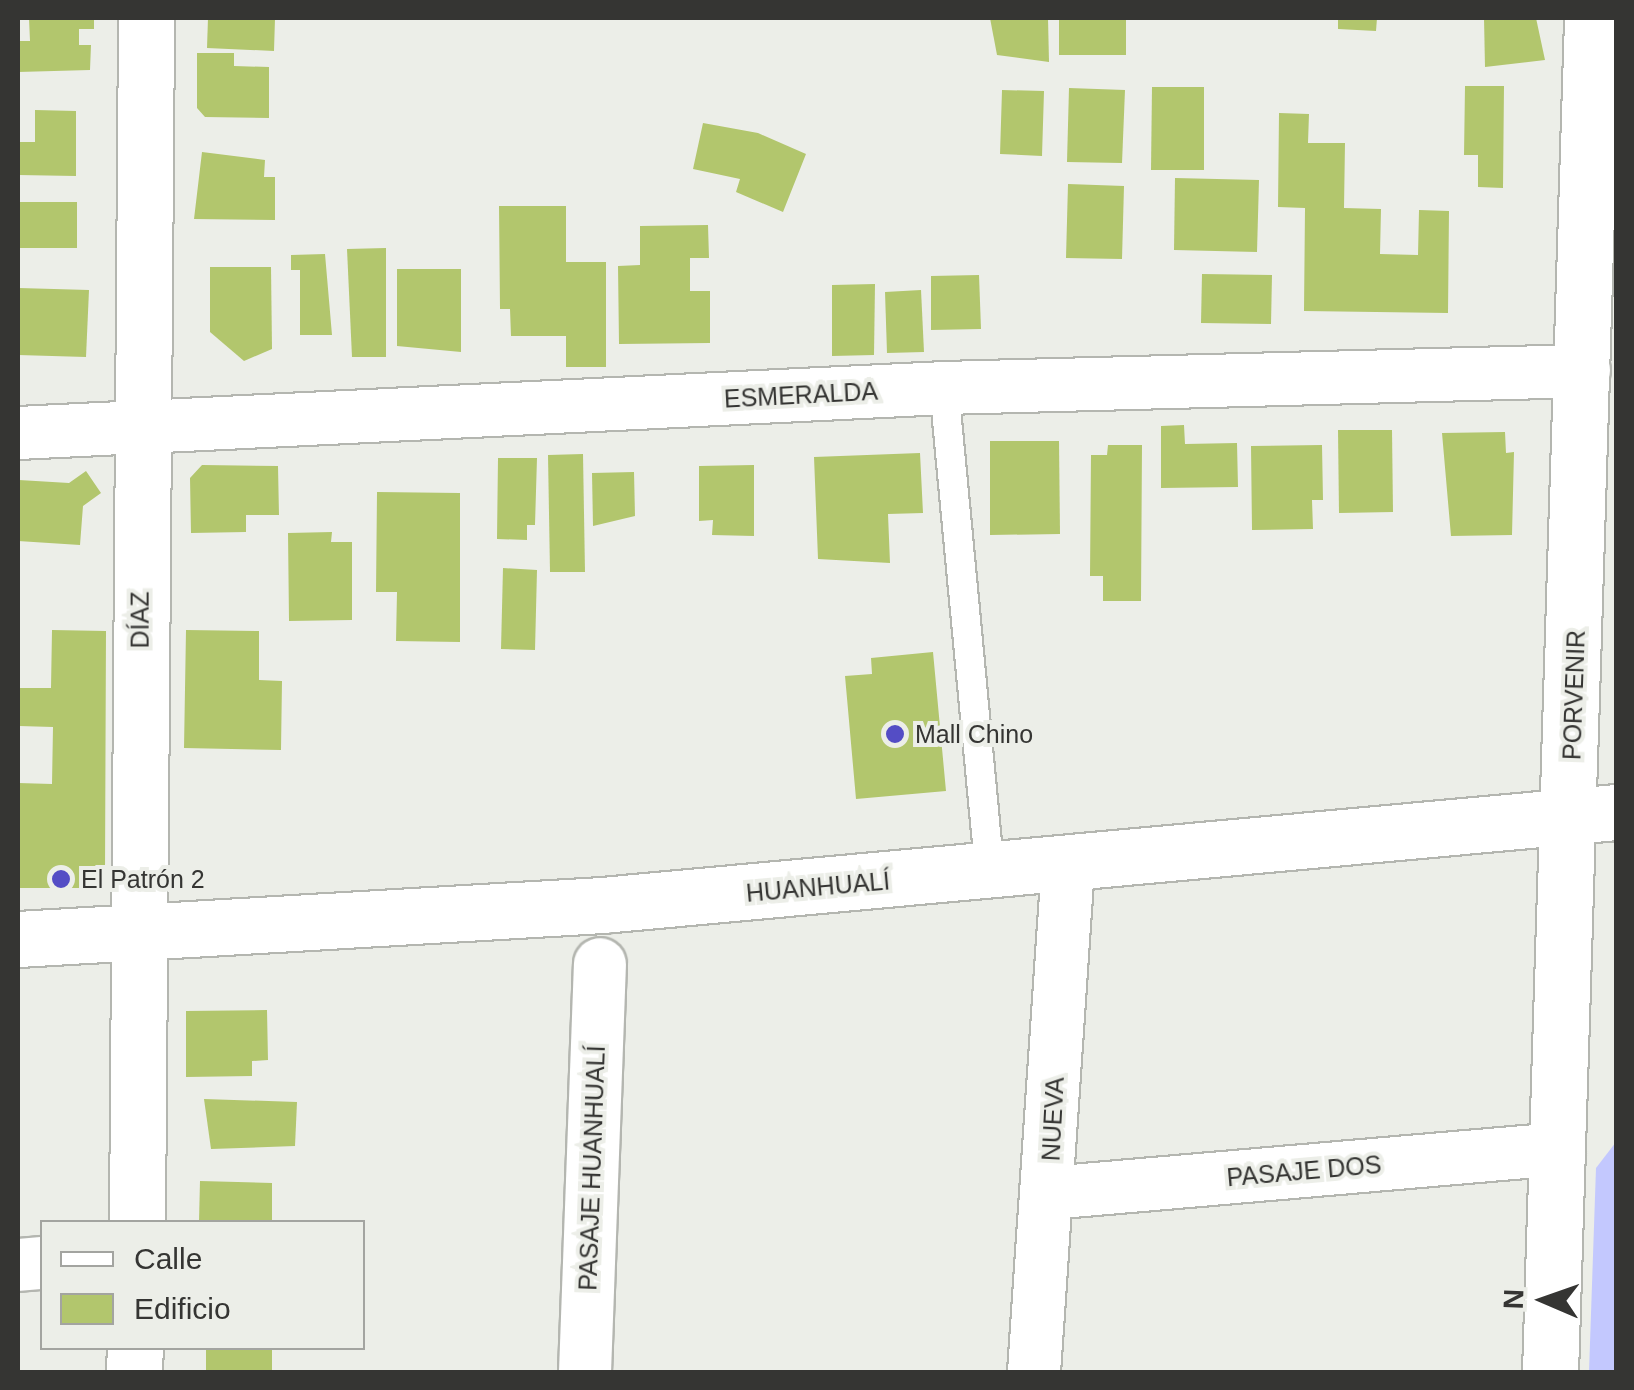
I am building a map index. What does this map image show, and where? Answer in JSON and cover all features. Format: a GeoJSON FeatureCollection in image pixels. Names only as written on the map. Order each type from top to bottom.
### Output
{"type":"FeatureCollection","features":[{"type":"Feature","properties":{"kind":"street","name":"DÍAZ"},"geometry":{"type":"LineString","coordinates":[[137,1220],[146,18]]}},
{"type":"Feature","properties":{"kind":"street","name":"PORVENIR"},"geometry":{"type":"LineString","coordinates":[[1550,1372],[1559,1149],[1593,814],[1584,371],[1592,18]]}},
{"type":"Feature","properties":{"kind":"street","name":"ESMERALDA"},"geometry":{"type":"LineString","coordinates":[[18,433],[944,388],[1584,371]]}},
{"type":"Feature","properties":{"kind":"street","name":"HUANHUALÍ"},"geometry":{"type":"LineString","coordinates":[[18,939],[139,938],[1068,866],[1593,814]]}},
{"type":"Feature","properties":{"kind":"street","name":"NUEVA"},"geometry":{"type":"LineString","coordinates":[[1034,1372],[1068,866]]}},
{"type":"Feature","properties":{"kind":"street","name":"PASAJE HUANHUALÍ"},"geometry":{"type":"LineString","coordinates":[[585,1372],[600,964]]}},
{"type":"Feature","properties":{"kind":"street","name":"PASAJE DOS"},"geometry":{"type":"LineString","coordinates":[[1049,1193],[1559,1149]]}},
{"type":"Feature","properties":{"kind":"lane"},"geometry":{"type":"LineString","coordinates":[[944,388],[990,872]]}},
{"type":"Feature","properties":{"kind":"shaded area"},"geometry":{"type":"Polygon","coordinates":[[[1616,1142],[1616,1372],[1589,1372],[1596,1168],[1616,1142]]]}},
{"type":"Feature","properties":{"kind":"building"},"geometry":{"type":"Polygon","coordinates":[[[29,18],[94,18],[94,29],[79,29],[79,45],[91,45],[90,70],[18,72],[18,41],[30,41],[29,18]]]}},
{"type":"Feature","properties":{"kind":"building"},"geometry":{"type":"Polygon","coordinates":[[[208,18],[275,18],[274,51],[207,48],[208,18]]]}},
{"type":"Feature","properties":{"kind":"building"},"geometry":{"type":"Polygon","coordinates":[[[990,18],[1048,18],[1049,62],[997,55],[990,18]]]}},
{"type":"Feature","properties":{"kind":"building"},"geometry":{"type":"Polygon","coordinates":[[[1059,18],[1126,18],[1126,55],[1059,55],[1059,18]]]}},
{"type":"Feature","properties":{"kind":"building"},"geometry":{"type":"Polygon","coordinates":[[[1338,18],[1377,18],[1376,31],[1338,29],[1338,18]]]}},
{"type":"Feature","properties":{"kind":"building"},"geometry":{"type":"Polygon","coordinates":[[[1484,18],[1536,18],[1545,60],[1485,67],[1484,18]]]}},
{"type":"Feature","properties":{"kind":"building"},"geometry":{"type":"Polygon","coordinates":[[[197,53],[234,53],[234,66],[269,67],[269,118],[205,117],[197,108],[197,53]]]}},
{"type":"Feature","properties":{"kind":"building"},"geometry":{"type":"Polygon","coordinates":[[[1465,86],[1504,86],[1503,188],[1478,187],[1478,155],[1464,155],[1465,86]]]}},
{"type":"Feature","properties":{"kind":"building"},"geometry":{"type":"Polygon","coordinates":[[[1152,87],[1204,87],[1204,170],[1151,170],[1152,87]]]}},
{"type":"Feature","properties":{"kind":"building"},"geometry":{"type":"Polygon","coordinates":[[[1069,88],[1125,90],[1122,163],[1067,162],[1069,88]]]}},
{"type":"Feature","properties":{"kind":"building"},"geometry":{"type":"Polygon","coordinates":[[[1002,90],[1044,91],[1042,156],[1000,154],[1002,90]]]}},
{"type":"Feature","properties":{"kind":"building"},"geometry":{"type":"Polygon","coordinates":[[[35,110],[76,111],[76,176],[18,175],[18,142],[35,142],[35,110]]]}},
{"type":"Feature","properties":{"kind":"building"},"geometry":{"type":"Polygon","coordinates":[[[1279,113],[1309,114],[1308,143],[1345,143],[1344,208],[1381,209],[1380,254],[1418,255],[1419,210],[1449,211],[1448,313],[1304,311],[1305,208],[1278,207],[1279,113]]]}},
{"type":"Feature","properties":{"kind":"building"},"geometry":{"type":"Polygon","coordinates":[[[703,123],[758,133],[806,154],[783,212],[736,192],[740,179],[693,169],[703,123]]]}},
{"type":"Feature","properties":{"kind":"building"},"geometry":{"type":"Polygon","coordinates":[[[202,152],[265,160],[264,177],[275,177],[275,220],[194,219],[202,152]]]}},
{"type":"Feature","properties":{"kind":"building"},"geometry":{"type":"Polygon","coordinates":[[[1175,178],[1259,180],[1257,252],[1174,250],[1175,178]]]}},
{"type":"Feature","properties":{"kind":"building"},"geometry":{"type":"Polygon","coordinates":[[[1068,184],[1124,186],[1122,259],[1066,258],[1068,184]]]}},
{"type":"Feature","properties":{"kind":"building"},"geometry":{"type":"Polygon","coordinates":[[[18,202],[77,202],[77,248],[18,248],[18,202]]]}},
{"type":"Feature","properties":{"kind":"building"},"geometry":{"type":"Polygon","coordinates":[[[499,206],[566,206],[566,262],[606,262],[606,367],[566,367],[566,336],[511,336],[510,309],[500,309],[499,206]]]}},
{"type":"Feature","properties":{"kind":"building"},"geometry":{"type":"Polygon","coordinates":[[[708,225],[709,258],[690,258],[690,291],[710,291],[710,343],[619,344],[618,266],[640,265],[640,226],[708,225]]]}},
{"type":"Feature","properties":{"kind":"building"},"geometry":{"type":"Polygon","coordinates":[[[386,248],[386,357],[352,357],[347,249],[386,248]]]}},
{"type":"Feature","properties":{"kind":"building"},"geometry":{"type":"Polygon","coordinates":[[[325,254],[332,335],[300,335],[300,270],[291,270],[291,255],[325,254]]]}},
{"type":"Feature","properties":{"kind":"building"},"geometry":{"type":"Polygon","coordinates":[[[210,267],[271,267],[272,349],[244,361],[210,332],[210,267]]]}},
{"type":"Feature","properties":{"kind":"building"},"geometry":{"type":"Polygon","coordinates":[[[397,269],[461,269],[461,352],[397,346],[397,269]]]}},
{"type":"Feature","properties":{"kind":"building"},"geometry":{"type":"Polygon","coordinates":[[[1202,274],[1272,275],[1271,324],[1201,323],[1202,274]]]}},
{"type":"Feature","properties":{"kind":"building"},"geometry":{"type":"Polygon","coordinates":[[[979,275],[981,329],[931,330],[931,276],[979,275]]]}},
{"type":"Feature","properties":{"kind":"building"},"geometry":{"type":"Polygon","coordinates":[[[875,284],[874,355],[832,356],[832,285],[875,284]]]}},
{"type":"Feature","properties":{"kind":"building"},"geometry":{"type":"Polygon","coordinates":[[[19,288],[89,290],[86,357],[18,355],[19,288]]]}},
{"type":"Feature","properties":{"kind":"building"},"geometry":{"type":"Polygon","coordinates":[[[921,290],[924,352],[887,353],[885,292],[921,290]]]}},
{"type":"Feature","properties":{"kind":"building"},"geometry":{"type":"Polygon","coordinates":[[[1184,425],[1185,444],[1237,443],[1238,487],[1161,488],[1161,426],[1184,425]]]}},
{"type":"Feature","properties":{"kind":"building"},"geometry":{"type":"Polygon","coordinates":[[[1338,430],[1392,430],[1393,512],[1339,513],[1338,430]]]}},
{"type":"Feature","properties":{"kind":"building"},"geometry":{"type":"Polygon","coordinates":[[[1505,432],[1506,453],[1514,452],[1512,535],[1451,536],[1442,433],[1505,432]]]}},
{"type":"Feature","properties":{"kind":"building"},"geometry":{"type":"Polygon","coordinates":[[[990,441],[1059,441],[1060,534],[990,535],[990,441]]]}},
{"type":"Feature","properties":{"kind":"building"},"geometry":{"type":"Polygon","coordinates":[[[1108,445],[1142,445],[1141,601],[1103,601],[1103,576],[1090,576],[1091,455],[1107,455],[1108,445]]]}},
{"type":"Feature","properties":{"kind":"building"},"geometry":{"type":"Polygon","coordinates":[[[1322,445],[1323,500],[1312,500],[1313,529],[1252,530],[1251,446],[1322,445]]]}},
{"type":"Feature","properties":{"kind":"building"},"geometry":{"type":"Polygon","coordinates":[[[920,453],[923,513],[888,514],[890,563],[818,559],[814,457],[920,453]]]}},
{"type":"Feature","properties":{"kind":"building"},"geometry":{"type":"Polygon","coordinates":[[[583,454],[585,572],[550,572],[548,455],[583,454]]]}},
{"type":"Feature","properties":{"kind":"building"},"geometry":{"type":"Polygon","coordinates":[[[498,458],[537,458],[535,525],[527,525],[527,540],[497,539],[498,458]]]}},
{"type":"Feature","properties":{"kind":"building"},"geometry":{"type":"Polygon","coordinates":[[[202,465],[278,466],[279,515],[246,515],[246,532],[191,533],[190,478],[202,465]]]}},
{"type":"Feature","properties":{"kind":"building"},"geometry":{"type":"Polygon","coordinates":[[[754,465],[754,536],[712,535],[713,520],[699,521],[699,466],[754,465]]]}},
{"type":"Feature","properties":{"kind":"building"},"geometry":{"type":"Polygon","coordinates":[[[86,471],[101,493],[83,506],[80,545],[18,541],[19,480],[69,483],[86,471]]]}},
{"type":"Feature","properties":{"kind":"building"},"geometry":{"type":"Polygon","coordinates":[[[634,472],[635,516],[593,526],[592,473],[634,472]]]}},
{"type":"Feature","properties":{"kind":"building"},"geometry":{"type":"Polygon","coordinates":[[[377,492],[460,493],[460,642],[396,641],[397,592],[376,592],[377,492]]]}},
{"type":"Feature","properties":{"kind":"building"},"geometry":{"type":"Polygon","coordinates":[[[332,532],[331,542],[352,542],[352,620],[289,621],[288,533],[332,532]]]}},
{"type":"Feature","properties":{"kind":"building"},"geometry":{"type":"Polygon","coordinates":[[[503,568],[537,570],[535,650],[501,649],[503,568]]]}},
{"type":"Feature","properties":{"kind":"building"},"geometry":{"type":"Polygon","coordinates":[[[52,630],[106,631],[105,872],[87,888],[18,888],[18,783],[52,784],[53,727],[19,726],[20,688],[51,688],[52,630]]]}},
{"type":"Feature","properties":{"kind":"building"},"geometry":{"type":"Polygon","coordinates":[[[186,630],[259,631],[259,680],[282,681],[281,750],[184,748],[186,630]]]}},
{"type":"Feature","properties":{"kind":"building","name":"Mall Chino"},"geometry":{"type":"Polygon","coordinates":[[[933,652],[946,791],[856,799],[845,676],[872,674],[871,658],[933,652]]]}},
{"type":"Feature","properties":{"kind":"building"},"geometry":{"type":"Polygon","coordinates":[[[267,1010],[268,1060],[252,1061],[252,1076],[186,1077],[186,1011],[267,1010]]]}},
{"type":"Feature","properties":{"kind":"building"},"geometry":{"type":"Polygon","coordinates":[[[204,1099],[297,1102],[295,1146],[211,1149],[204,1099]]]}},
{"type":"Feature","properties":{"kind":"building"},"geometry":{"type":"Polygon","coordinates":[[[200,1181],[272,1183],[272,1220],[199,1220],[200,1181]]]}},
{"type":"Feature","properties":{"kind":"building"},"geometry":{"type":"Polygon","coordinates":[[[206,1350],[272,1350],[272,1372],[206,1372],[206,1350]]]}},
{"type":"Feature","properties":{"kind":"place","name":"Mall Chino"},"geometry":{"type":"Point","coordinates":[895,734]}},
{"type":"Feature","properties":{"kind":"place","name":"El Patrón 2"},"geometry":{"type":"Point","coordinates":[61,879]}}]}
